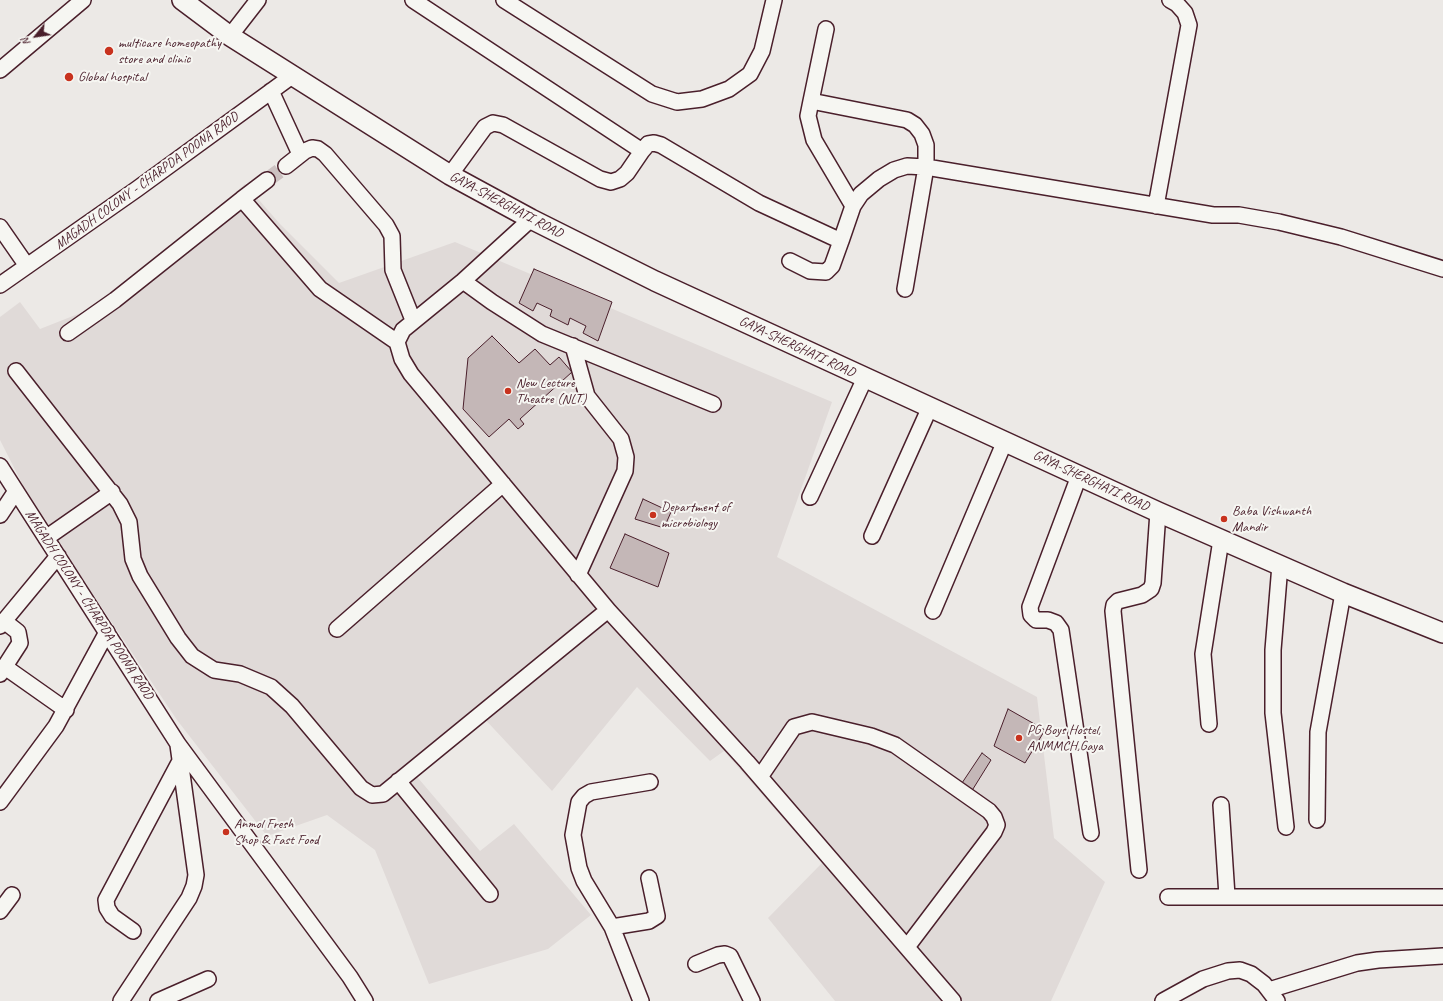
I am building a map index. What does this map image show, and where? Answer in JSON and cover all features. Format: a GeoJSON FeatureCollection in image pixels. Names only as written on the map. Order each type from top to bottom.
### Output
{"type":"FeatureCollection","features":[{"type":"Feature","properties":{"kind":"main road","name":"GAYA-SHERGHATI ROAD"},"geometry":{"type":"LineString","coordinates":[[182,0],[230,36],[450,176],[531,219],[655,281],[1158,512],[1343,593],[1443,633]]}},
{"type":"Feature","properties":{"kind":"street"},"geometry":{"type":"LineString","coordinates":[[0,70],[83,0]]}},
{"type":"Feature","properties":{"kind":"street"},"geometry":{"type":"LineString","coordinates":[[230,36],[258,0]]}},
{"type":"Feature","properties":{"kind":"street"},"geometry":{"type":"LineString","coordinates":[[413,0],[642,150]]}},
{"type":"Feature","properties":{"kind":"street"},"geometry":{"type":"LineString","coordinates":[[504,0],[652,94],[677,102],[702,99],[729,89],[750,74],[762,51],[774,0]]}},
{"type":"Feature","properties":{"kind":"street"},"geometry":{"type":"LineString","coordinates":[[1156,206],[1189,25],[1185,13],[1177,4],[1170,0]]}},
{"type":"Feature","properties":{"kind":"street"},"geometry":{"type":"LineString","coordinates":[[826,30],[808,116],[814,140],[853,206]]}},
{"type":"Feature","properties":{"kind":"street","name":"MAGADH COLONY - CHARPDA POONA RAOD"},"geometry":{"type":"LineString","coordinates":[[0,285],[137,189],[292,76]]}},
{"type":"Feature","properties":{"kind":"street"},"geometry":{"type":"LineString","coordinates":[[271,91],[300,154]]}},
{"type":"Feature","properties":{"kind":"street"},"geometry":{"type":"LineString","coordinates":[[811,101],[907,120],[915,125],[922,134],[926,145],[926,167],[905,289]]}},
{"type":"Feature","properties":{"kind":"street"},"geometry":{"type":"LineString","coordinates":[[450,176],[485,127],[493,123],[503,125],[600,179],[611,182],[620,179],[627,173],[642,150],[648,144],[654,143],[661,145],[759,203],[841,241]]}},
{"type":"Feature","properties":{"kind":"street"},"geometry":{"type":"LineString","coordinates":[[286,166],[300,154],[312,148],[325,154],[386,225],[392,236],[393,270],[413,320]]}},
{"type":"Feature","properties":{"kind":"street"},"geometry":{"type":"LineString","coordinates":[[790,262],[810,271],[826,272],[832,266],[853,206],[861,194],[879,179],[894,170],[907,166],[926,167],[1213,215],[1239,215],[1309,228],[1443,269]]}},
{"type":"Feature","properties":{"kind":"street"},"geometry":{"type":"LineString","coordinates":[[68,333],[115,300],[267,180]]}},
{"type":"Feature","properties":{"kind":"street"},"geometry":{"type":"LineString","coordinates":[[242,199],[320,289],[397,342],[402,359],[411,374],[578,575],[760,777],[954,1001]]}},
{"type":"Feature","properties":{"kind":"street"},"geometry":{"type":"LineString","coordinates":[[397,342],[403,330],[413,320],[463,281],[531,219]]}},
{"type":"Feature","properties":{"kind":"street"},"geometry":{"type":"LineString","coordinates":[[0,227],[27,266]]}},
{"type":"Feature","properties":{"kind":"street"},"geometry":{"type":"LineString","coordinates":[[463,281],[492,302],[542,334],[714,404]]}},
{"type":"Feature","properties":{"kind":"street"},"geometry":{"type":"LineString","coordinates":[[573,346],[588,396],[621,439],[626,457],[625,471],[578,575]]}},
{"type":"Feature","properties":{"kind":"street"},"geometry":{"type":"LineString","coordinates":[[16,371],[112,492],[129,522],[133,559],[140,576],[178,638],[192,656],[214,670],[240,674],[271,687],[292,706],[361,788],[372,795],[383,794],[608,610]]}},
{"type":"Feature","properties":{"kind":"street"},"geometry":{"type":"LineString","coordinates":[[810,497],[865,378]]}},
{"type":"Feature","properties":{"kind":"street"},"geometry":{"type":"LineString","coordinates":[[872,536],[930,407]]}},
{"type":"Feature","properties":{"kind":"street"},"geometry":{"type":"LineString","coordinates":[[933,611],[1005,441]]}},
{"type":"Feature","properties":{"kind":"street","name":"MAGADH COLONY - CHARPDA POONA RAOD"},"geometry":{"type":"LineString","coordinates":[[0,466],[178,744],[350,977],[365,1001]]}},
{"type":"Feature","properties":{"kind":"street"},"geometry":{"type":"LineString","coordinates":[[1080,476],[1030,607],[1031,615],[1036,620],[1048,620],[1056,623],[1061,630],[1091,833]]}},
{"type":"Feature","properties":{"kind":"street"},"geometry":{"type":"LineString","coordinates":[[337,629],[503,484]]}},
{"type":"Feature","properties":{"kind":"street"},"geometry":{"type":"LineString","coordinates":[[0,515],[16,491]]}},
{"type":"Feature","properties":{"kind":"street"},"geometry":{"type":"LineString","coordinates":[[46,538],[112,492]]}},
{"type":"Feature","properties":{"kind":"street"},"geometry":{"type":"LineString","coordinates":[[1139,870],[1113,611],[1114,605],[1118,601],[1142,595],[1151,589],[1153,583],[1158,512]]}},
{"type":"Feature","properties":{"kind":"street"},"geometry":{"type":"LineString","coordinates":[[1208,724],[1203,654],[1221,540]]}},
{"type":"Feature","properties":{"kind":"street"},"geometry":{"type":"LineString","coordinates":[[58,556],[2,623],[18,632],[20,637],[20,643],[2,670],[66,710]]}},
{"type":"Feature","properties":{"kind":"street"},"geometry":{"type":"LineString","coordinates":[[1280,565],[1273,650],[1273,713],[1286,827]]}},
{"type":"Feature","properties":{"kind":"street"},"geometry":{"type":"LineString","coordinates":[[1317,820],[1318,732],[1343,593]]}},
{"type":"Feature","properties":{"kind":"street"},"geometry":{"type":"LineString","coordinates":[[0,802],[56,726],[107,632]]}},
{"type":"Feature","properties":{"kind":"street"},"geometry":{"type":"LineString","coordinates":[[760,777],[794,727],[812,722],[871,736],[895,745],[989,811],[994,817],[997,825],[994,832],[907,947]]}},
{"type":"Feature","properties":{"kind":"street"},"geometry":{"type":"LineString","coordinates":[[121,1001],[189,898],[194,886],[196,875],[178,744]]}},
{"type":"Feature","properties":{"kind":"street"},"geometry":{"type":"LineString","coordinates":[[133,930],[112,916],[107,908],[106,900],[180,761]]}},
{"type":"Feature","properties":{"kind":"street"},"geometry":{"type":"LineString","coordinates":[[398,781],[490,894]]}},
{"type":"Feature","properties":{"kind":"street"},"geometry":{"type":"LineString","coordinates":[[641,1001],[612,927],[584,881],[579,868],[573,835],[580,802],[584,796],[591,792],[650,782]]}},
{"type":"Feature","properties":{"kind":"street"},"geometry":{"type":"LineString","coordinates":[[1221,805],[1227,896]]}},
{"type":"Feature","properties":{"kind":"street"},"geometry":{"type":"LineString","coordinates":[[612,927],[649,921],[657,916],[649,878]]}},
{"type":"Feature","properties":{"kind":"street"},"geometry":{"type":"LineString","coordinates":[[0,911],[12,895]]}},
{"type":"Feature","properties":{"kind":"street"},"geometry":{"type":"LineString","coordinates":[[1168,897],[1443,897]]}},
{"type":"Feature","properties":{"kind":"street"},"geometry":{"type":"LineString","coordinates":[[696,964],[718,955],[724,954],[730,956],[752,1001]]}},
{"type":"Feature","properties":{"kind":"street"},"geometry":{"type":"LineString","coordinates":[[1163,1001],[1203,978],[1228,971],[1240,970],[1251,974],[1273,995],[1357,963],[1378,960],[1443,956]]}},
{"type":"Feature","properties":{"kind":"street"},"geometry":{"type":"LineString","coordinates":[[158,1001],[208,979]]}},
{"type":"Feature","properties":{"kind":"shaded area"},"geometry":{"type":"Polygon","coordinates":[[[245,184],[280,224],[339,283],[455,242],[832,402],[777,557],[1037,697],[1054,838],[1105,882],[1051,1001],[835,1001],[768,918],[822,863],[724,751],[710,761],[637,687],[552,791],[480,714],[413,772],[480,851],[514,824],[591,915],[548,949],[429,984],[375,850],[327,815],[267,836],[177,720],[32,503],[0,440],[0,317],[20,302],[40,329],[111,301],[159,261],[245,184]]]}},
{"type":"Feature","properties":{"kind":"building"},"geometry":{"type":"Polygon","coordinates":[[[534,269],[612,302],[598,341],[583,333],[586,326],[570,318],[568,325],[550,316],[552,310],[537,303],[533,311],[519,303],[534,269]]]}},
{"type":"Feature","properties":{"kind":"building","name":"New Lecture Theatre (NLT)"},"geometry":{"type":"Polygon","coordinates":[[[492,336],[519,363],[535,349],[550,365],[559,357],[572,372],[520,419],[524,424],[518,429],[509,419],[489,437],[463,409],[468,358],[492,336]]]}},
{"type":"Feature","properties":{"kind":"building","name":"Department of microbiology"},"geometry":{"type":"Polygon","coordinates":[[[643,499],[671,512],[664,528],[635,519],[643,499]]]}},
{"type":"Feature","properties":{"kind":"building"},"geometry":{"type":"Polygon","coordinates":[[[625,534],[669,553],[658,587],[610,568],[625,534]]]}},
{"type":"Feature","properties":{"kind":"building","name":"PG Boys Hostel, ANMMCH,Gaya"},"geometry":{"type":"Polygon","coordinates":[[[1008,709],[1045,730],[1025,763],[994,746],[1008,709]]]}},
{"type":"Feature","properties":{"kind":"building"},"geometry":{"type":"Polygon","coordinates":[[[982,753],[991,760],[968,797],[958,789],[982,753]]]}},
{"type":"Feature","properties":{"kind":"tunnel"},"geometry":{"type":"LineString","coordinates":[[267,180],[286,166]]}},
{"type":"Feature","properties":{"kind":"place","name":"multicare homeopathy store and clinic"},"geometry":{"type":"Point","coordinates":[109,51]}},
{"type":"Feature","properties":{"kind":"place","name":"Global hospital"},"geometry":{"type":"Point","coordinates":[69,77]}},
{"type":"Feature","properties":{"kind":"place","name":"New Lecture Theatre (NLT)"},"geometry":{"type":"Point","coordinates":[508,391]}},
{"type":"Feature","properties":{"kind":"place","name":"Department of microbiology"},"geometry":{"type":"Point","coordinates":[653,515]}},
{"type":"Feature","properties":{"kind":"place","name":"Baba Vishwanth Mandir"},"geometry":{"type":"Point","coordinates":[1224,519]}},
{"type":"Feature","properties":{"kind":"place","name":"PG Boys Hostel, ANMMCH,Gaya"},"geometry":{"type":"Point","coordinates":[1019,738]}},
{"type":"Feature","properties":{"kind":"place","name":"Anmol Fresh Shop & Fast Food"},"geometry":{"type":"Point","coordinates":[226,832]}}]}
